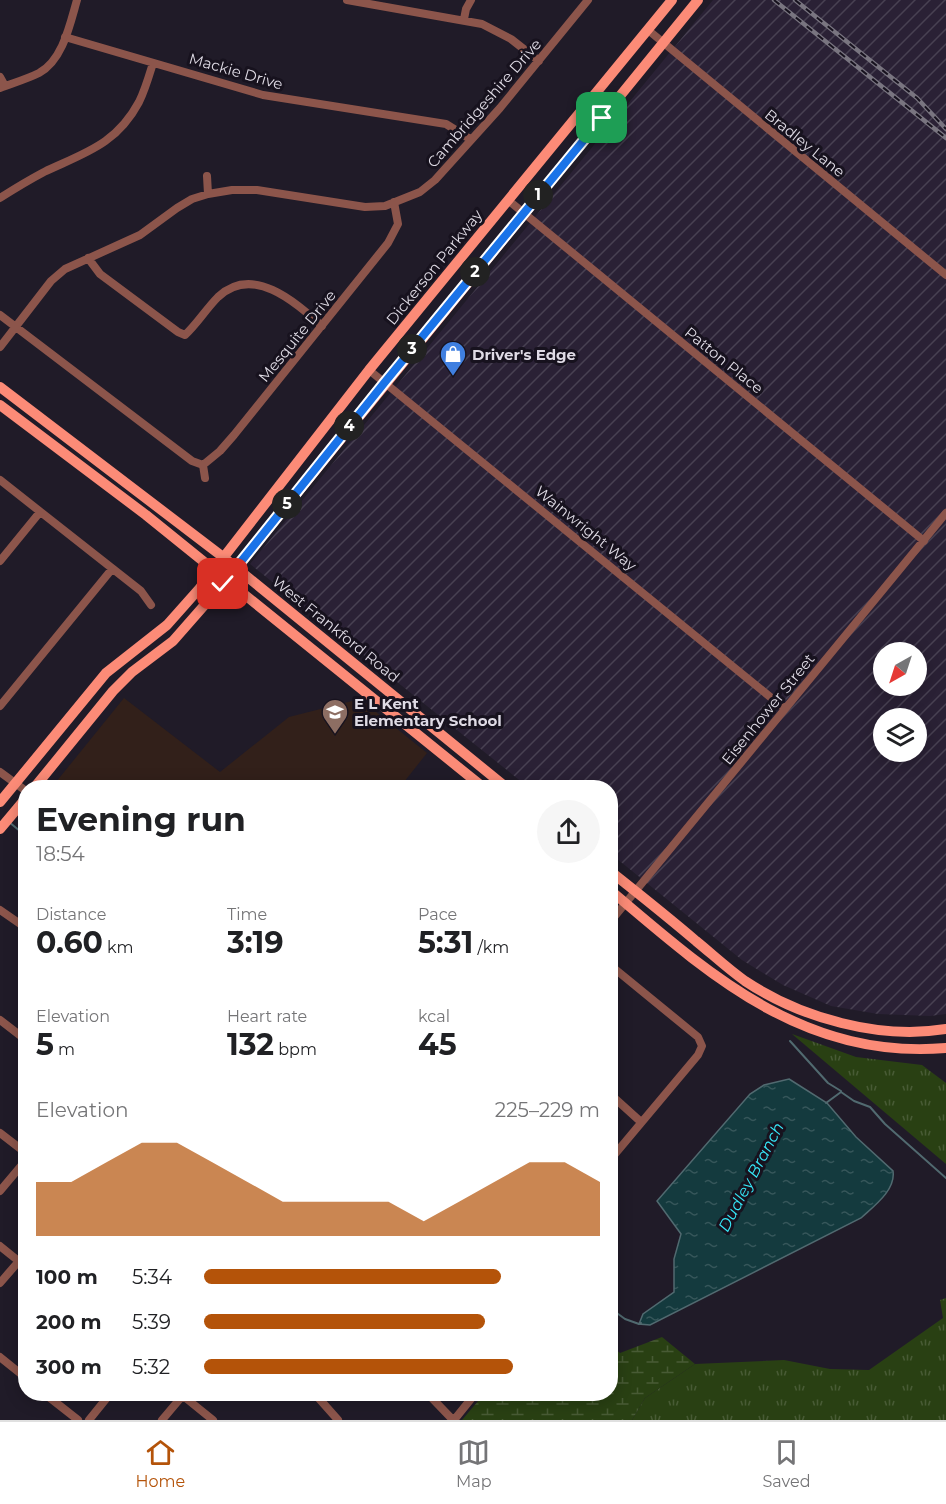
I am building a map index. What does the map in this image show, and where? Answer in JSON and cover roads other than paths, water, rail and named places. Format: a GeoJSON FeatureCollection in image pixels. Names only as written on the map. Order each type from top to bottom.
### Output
{"type":"FeatureCollection","features":[{"type":"Feature","properties":{"kind":"main road","name":"Dickerson Parkway"},"geometry":{"type":"LineString","coordinates":[[0,802],[106,673],[167,625],[194,596],[369,370],[672,0]]}},
{"type":"Feature","properties":{"kind":"main road"},"geometry":{"type":"LineString","coordinates":[[41,780],[113,691],[132,672],[173,641],[236,568],[698,0]]}},
{"type":"Feature","properties":{"kind":"main road","name":"West Frankford Road"},"geometry":{"type":"LineString","coordinates":[[0,387],[223,557],[497,780]]}},
{"type":"Feature","properties":{"kind":"main road","name":"West Frankford Road"},"geometry":{"type":"LineString","coordinates":[[0,405],[214,569],[474,780]]}},
{"type":"Feature","properties":{"kind":"main road"},"geometry":{"type":"LineString","coordinates":[[0,829],[18,805]]}},
{"type":"Feature","properties":{"kind":"main road"},"geometry":{"type":"LineString","coordinates":[[618,877],[744,980],[778,1000],[807,1012],[855,1026],[879,1030],[946,1029]]}},
{"type":"Feature","properties":{"kind":"main road"},"geometry":{"type":"LineString","coordinates":[[618,896],[734,989],[771,1012],[825,1034],[859,1044],[905,1049],[946,1048]]}},
{"type":"Feature","properties":{"kind":"street"},"geometry":{"type":"LineString","coordinates":[[347,0],[482,24],[504,34],[538,61]]}},
{"type":"Feature","properties":{"kind":"street"},"geometry":{"type":"LineString","coordinates":[[464,20],[471,0]]}},
{"type":"Feature","properties":{"kind":"street","name":"Cambridgeshire Drive"},"geometry":{"type":"LineString","coordinates":[[0,347],[51,281],[65,269],[140,235],[184,203],[208,194],[232,190],[257,190],[365,207],[385,206],[420,192],[500,108],[588,0]]}},
{"type":"Feature","properties":{"kind":"street"},"geometry":{"type":"LineString","coordinates":[[0,77],[2,87],[48,67],[65,37],[74,1]]}},
{"type":"Feature","properties":{"kind":"street","name":"Bradley Lane"},"geometry":{"type":"LineString","coordinates":[[648,30],[946,275]]}},
{"type":"Feature","properties":{"kind":"street","name":"Mackie Drive"},"geometry":{"type":"LineString","coordinates":[[65,37],[263,95],[446,124],[470,139]]}},
{"type":"Feature","properties":{"kind":"street"},"geometry":{"type":"LineString","coordinates":[[0,198],[37,176],[103,144],[138,103],[153,63]]}},
{"type":"Feature","properties":{"kind":"street"},"geometry":{"type":"LineString","coordinates":[[207,176],[208,194]]}},
{"type":"Feature","properties":{"kind":"street","name":"Patton Place"},"geometry":{"type":"LineString","coordinates":[[508,200],[924,540]]}},
{"type":"Feature","properties":{"kind":"street","name":"Mesquite Drive"},"geometry":{"type":"LineString","coordinates":[[203,465],[215,456],[234,435],[370,267],[395,232],[398,224],[394,202]]}},
{"type":"Feature","properties":{"kind":"street"},"geometry":{"type":"LineString","coordinates":[[88,258],[108,280],[185,335],[219,296],[234,286],[245,285],[276,290],[289,297],[322,326]]}},
{"type":"Feature","properties":{"kind":"street"},"geometry":{"type":"LineString","coordinates":[[0,315],[192,461],[203,465],[205,478]]}},
{"type":"Feature","properties":{"kind":"street","name":"Wainwright Way"},"geometry":{"type":"LineString","coordinates":[[369,370],[785,709]]}},
{"type":"Feature","properties":{"kind":"street"},"geometry":{"type":"LineString","coordinates":[[0,480],[141,591],[151,605]]}},
{"type":"Feature","properties":{"kind":"street"},"geometry":{"type":"LineString","coordinates":[[0,561],[40,512]]}},
{"type":"Feature","properties":{"kind":"street","name":"Eisenhower Street"},"geometry":{"type":"LineString","coordinates":[[618,912],[946,513]]}},
{"type":"Feature","properties":{"kind":"street"},"geometry":{"type":"LineString","coordinates":[[0,706],[112,569]]}},
{"type":"Feature","properties":{"kind":"street"},"geometry":{"type":"LineString","coordinates":[[0,772],[18,791]]}},
{"type":"Feature","properties":{"kind":"street"},"geometry":{"type":"LineString","coordinates":[[0,910],[18,922]]}},
{"type":"Feature","properties":{"kind":"street"},"geometry":{"type":"LineString","coordinates":[[618,972],[698,1037],[702,1046],[698,1055],[618,1150]]}},
{"type":"Feature","properties":{"kind":"street"},"geometry":{"type":"LineString","coordinates":[[0,1020],[18,1034]]}},
{"type":"Feature","properties":{"kind":"street"},"geometry":{"type":"LineString","coordinates":[[618,1101],[641,1122]]}},
{"type":"Feature","properties":{"kind":"street"},"geometry":{"type":"LineString","coordinates":[[0,1133],[18,1147]]}},
{"type":"Feature","properties":{"kind":"street"},"geometry":{"type":"LineString","coordinates":[[0,1191],[18,1170]]}},
{"type":"Feature","properties":{"kind":"street"},"geometry":{"type":"LineString","coordinates":[[0,1246],[18,1261]]}},
{"type":"Feature","properties":{"kind":"street"},"geometry":{"type":"LineString","coordinates":[[0,1283],[18,1267]]}},
{"type":"Feature","properties":{"kind":"street"},"geometry":{"type":"LineString","coordinates":[[0,1357],[18,1372]]}},
{"type":"Feature","properties":{"kind":"street"},"geometry":{"type":"LineString","coordinates":[[54,1401],[78,1420]]}},
{"type":"Feature","properties":{"kind":"street"},"geometry":{"type":"LineString","coordinates":[[89,1420],[104,1401]]}},
{"type":"Feature","properties":{"kind":"street"},"geometry":{"type":"LineString","coordinates":[[162,1420],[177,1401]]}},
{"type":"Feature","properties":{"kind":"street"},"geometry":{"type":"LineString","coordinates":[[191,1401],[213,1420]]}},
{"type":"Feature","properties":{"kind":"street"},"geometry":{"type":"LineString","coordinates":[[321,1401],[338,1420]]}},
{"type":"Feature","properties":{"kind":"street"},"geometry":{"type":"LineString","coordinates":[[435,1401],[453,1420],[469,1401]]}},
{"type":"Feature","properties":{"kind":"water"},"geometry":{"type":"Polygon","coordinates":[[[789,1079],[827,1103],[856,1137],[893,1171],[888,1191],[861,1218],[650,1325],[639,1324],[643,1314],[674,1292],[674,1259],[681,1234],[657,1201],[750,1094],[764,1085],[789,1079]]]}},
{"type":"Feature","properties":{"kind":"waterway","name":"Dudley Branch"},"geometry":{"type":"LineString","coordinates":[[9,822],[18,829]]}},
{"type":"Feature","properties":{"kind":"waterway"},"geometry":{"type":"LineString","coordinates":[[790,1041],[828,1083],[841,1091]]}},
{"type":"Feature","properties":{"kind":"waterway","name":"Dudley Branch"},"geometry":{"type":"LineString","coordinates":[[826,1103],[841,1092],[854,1101],[870,1107],[885,1124],[946,1178]]}},
{"type":"Feature","properties":{"kind":"waterway","name":"Dudley Branch"},"geometry":{"type":"LineString","coordinates":[[618,1314],[625,1319],[641,1323]]}},
{"type":"Feature","properties":{"kind":"railway"},"geometry":{"type":"LineString","coordinates":[[774,0],[946,138]]}},
{"type":"Feature","properties":{"kind":"railway"},"geometry":{"type":"LineString","coordinates":[[795,0],[917,98],[946,129]]}},
{"type":"Feature","properties":{"kind":"place","name":"Driver's Edge"},"geometry":{"type":"Point","coordinates":[453,377]}},
{"type":"Feature","properties":{"kind":"place","name":"E L Kent Elementary School"},"geometry":{"type":"Point","coordinates":[335,735]}}]}
